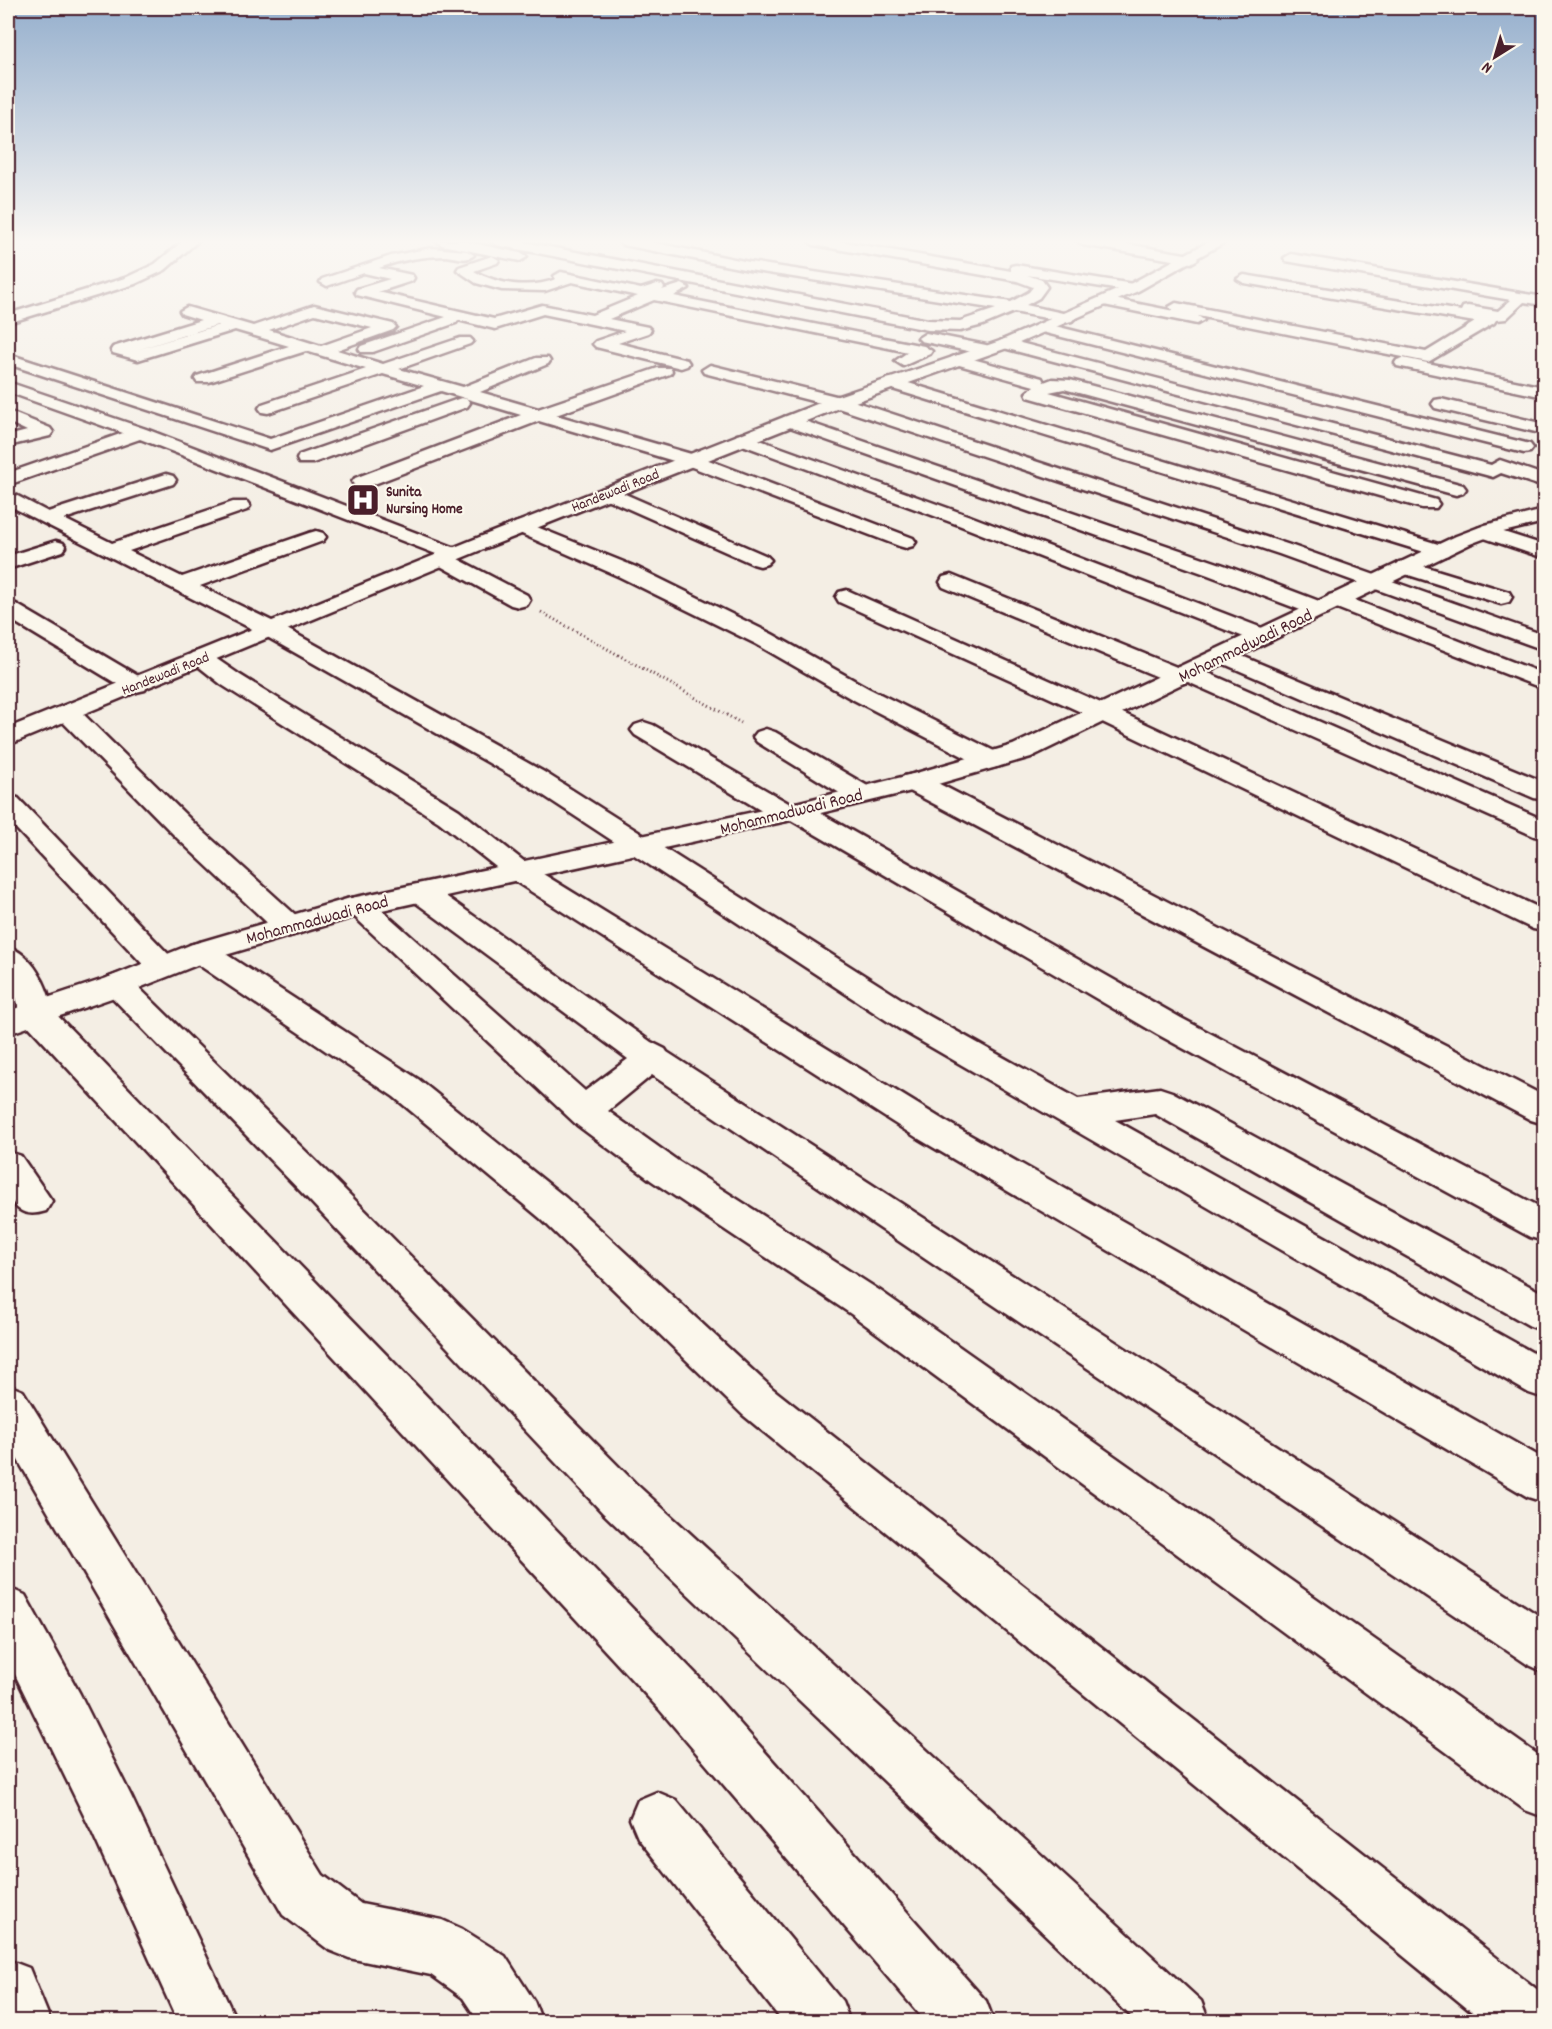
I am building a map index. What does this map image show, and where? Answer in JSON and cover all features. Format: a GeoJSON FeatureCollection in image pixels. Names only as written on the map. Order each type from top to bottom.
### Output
{"type":"FeatureCollection","features":[{"type":"Feature","properties":{"kind":"street"},"geometry":{"type":"LineString","coordinates":[[166,336],[119,350],[138,355],[200,336]]}},
{"type":"Feature","properties":{"kind":"street"},"geometry":{"type":"LineString","coordinates":[[269,336],[691,460],[906,542]]}},
{"type":"Feature","properties":{"kind":"street"},"geometry":{"type":"LineString","coordinates":[[203,379],[358,336]]}},
{"type":"Feature","properties":{"kind":"street"},"geometry":{"type":"LineString","coordinates":[[343,357],[405,336]]}},
{"type":"Feature","properties":{"kind":"street"},"geometry":{"type":"LineString","coordinates":[[626,336],[601,344],[681,363]]}},
{"type":"Feature","properties":{"kind":"street"},"geometry":{"type":"LineString","coordinates":[[808,343],[817,342],[830,336]]}},
{"type":"Feature","properties":{"kind":"street"},"geometry":{"type":"LineString","coordinates":[[848,336],[924,351],[903,361]]}},
{"type":"Feature","properties":{"kind":"street"},"geometry":{"type":"LineString","coordinates":[[941,336],[996,347],[1545,481]]}},
{"type":"Feature","properties":{"kind":"street","name":"Handewadi Road"},"geometry":{"type":"LineString","coordinates":[[8,737],[743,439],[838,402],[1024,336]]}},
{"type":"Feature","properties":{"kind":"street"},"geometry":{"type":"LineString","coordinates":[[1074,336],[1524,448]]}},
{"type":"Feature","properties":{"kind":"street"},"geometry":{"type":"LineString","coordinates":[[1287,336],[1545,392]]}},
{"type":"Feature","properties":{"kind":"street"},"geometry":{"type":"LineString","coordinates":[[1323,336],[1428,357],[1464,336]]}},
{"type":"Feature","properties":{"kind":"street"},"geometry":{"type":"LineString","coordinates":[[268,408],[465,340]]}},
{"type":"Feature","properties":{"kind":"street"},"geometry":{"type":"LineString","coordinates":[[8,359],[270,445],[441,386]]}},
{"type":"Feature","properties":{"kind":"street"},"geometry":{"type":"LineString","coordinates":[[958,360],[1036,382]]}},
{"type":"Feature","properties":{"kind":"street"},"geometry":{"type":"LineString","coordinates":[[306,459],[470,395],[542,361]]}},
{"type":"Feature","properties":{"kind":"street"},"geometry":{"type":"LineString","coordinates":[[710,370],[838,402],[1325,565],[1545,643]]}},
{"type":"Feature","properties":{"kind":"street"},"geometry":{"type":"LineString","coordinates":[[362,482],[538,415],[664,371]]}},
{"type":"Feature","properties":{"kind":"street"},"geometry":{"type":"LineString","coordinates":[[892,383],[1399,524],[1441,551]]}},
{"type":"Feature","properties":{"kind":"street"},"geometry":{"type":"LineString","coordinates":[[1429,504],[1034,393],[1052,384],[1064,384],[1456,489]]}},
{"type":"Feature","properties":{"kind":"street"},"geometry":{"type":"LineString","coordinates":[[8,387],[140,433],[448,557],[519,600]]}},
{"type":"Feature","properties":{"kind":"street"},"geometry":{"type":"LineString","coordinates":[[1429,402],[1545,431]]}},
{"type":"Feature","properties":{"kind":"street"},"geometry":{"type":"LineString","coordinates":[[8,416],[44,432],[8,441]]}},
{"type":"Feature","properties":{"kind":"street"},"geometry":{"type":"LineString","coordinates":[[790,421],[1183,559],[1328,605],[1545,682]]}},
{"type":"Feature","properties":{"kind":"street"},"geometry":{"type":"LineString","coordinates":[[1325,565],[1496,468],[1545,431]]}},
{"type":"Feature","properties":{"kind":"street"},"geometry":{"type":"LineString","coordinates":[[8,479],[140,433]]}},
{"type":"Feature","properties":{"kind":"street"},"geometry":{"type":"LineString","coordinates":[[743,439],[963,520],[1263,636]]}},
{"type":"Feature","properties":{"kind":"street"},"geometry":{"type":"LineString","coordinates":[[8,521],[41,515],[166,480]]}},
{"type":"Feature","properties":{"kind":"street"},"geometry":{"type":"LineString","coordinates":[[609,493],[760,560]]}},
{"type":"Feature","properties":{"kind":"street"},"geometry":{"type":"LineString","coordinates":[[8,497],[270,629],[535,778],[910,1020],[1545,1380]]}},
{"type":"Feature","properties":{"kind":"street"},"geometry":{"type":"LineString","coordinates":[[112,550],[240,507]]}},
{"type":"Feature","properties":{"kind":"street","name":"Mohammadwadi Road"},"geometry":{"type":"LineString","coordinates":[[22,1018],[118,985],[181,959],[358,906],[790,812],[914,782],[1022,751],[1441,551],[1485,532],[1545,516]]}},
{"type":"Feature","properties":{"kind":"street"},"geometry":{"type":"LineString","coordinates":[[1513,524],[1545,534]]}},
{"type":"Feature","properties":{"kind":"street"},"geometry":{"type":"LineString","coordinates":[[522,528],[628,572],[754,634],[859,693],[991,760]]}},
{"type":"Feature","properties":{"kind":"street"},"geometry":{"type":"LineString","coordinates":[[1485,532],[1545,552]]}},
{"type":"Feature","properties":{"kind":"street"},"geometry":{"type":"LineString","coordinates":[[181,585],[316,537]]}},
{"type":"Feature","properties":{"kind":"street"},"geometry":{"type":"LineString","coordinates":[[8,563],[56,547]]}},
{"type":"Feature","properties":{"kind":"street"},"geometry":{"type":"LineString","coordinates":[[1407,567],[1501,597]]}},
{"type":"Feature","properties":{"kind":"street"},"geometry":{"type":"LineString","coordinates":[[951,582],[1183,675],[1545,830]]}},
{"type":"Feature","properties":{"kind":"street"},"geometry":{"type":"LineString","coordinates":[[847,597],[1103,713],[1545,922]]}},
{"type":"Feature","properties":{"kind":"street"},"geometry":{"type":"LineString","coordinates":[[8,609],[136,685]]}},
{"type":"Feature","properties":{"kind":"street"},"geometry":{"type":"LineString","coordinates":[[1223,655],[1545,792]]}},
{"type":"Feature","properties":{"kind":"street"},"geometry":{"type":"LineString","coordinates":[[200,658],[231,680],[449,816],[520,872],[932,1130],[1545,1482]]}},
{"type":"Feature","properties":{"kind":"street"},"geometry":{"type":"LineString","coordinates":[[68,712],[186,831],[289,926]]}},
{"type":"Feature","properties":{"kind":"street"},"geometry":{"type":"LineString","coordinates":[[644,730],[1170,1026],[1545,1226]]}},
{"type":"Feature","properties":{"kind":"street"},"geometry":{"type":"LineString","coordinates":[[766,737],[861,794]]}},
{"type":"Feature","properties":{"kind":"street"},"geometry":{"type":"LineString","coordinates":[[914,782],[1545,1111]]}},
{"type":"Feature","properties":{"kind":"street"},"geometry":{"type":"LineString","coordinates":[[8,804],[181,959],[406,1088],[554,1209],[758,1402],[1531,2022]]}},
{"type":"Feature","properties":{"kind":"street"},"geometry":{"type":"LineString","coordinates":[[422,893],[639,1050],[653,1057],[1545,1647]]}},
{"type":"Feature","properties":{"kind":"street"},"geometry":{"type":"LineString","coordinates":[[358,906],[585,1110],[665,1171],[865,1302],[1545,1791]]}},
{"type":"Feature","properties":{"kind":"street"},"geometry":{"type":"LineString","coordinates":[[8,957],[25,976],[35,996],[22,1018],[677,1691],[965,2022]]}},
{"type":"Feature","properties":{"kind":"street"},"geometry":{"type":"LineString","coordinates":[[118,985],[323,1191],[620,1498],[1180,2022]]}},
{"type":"Feature","properties":{"kind":"street"},"geometry":{"type":"LineString","coordinates":[[585,1110],[653,1057]]}},
{"type":"Feature","properties":{"kind":"street"},"geometry":{"type":"LineString","coordinates":[[1073,1113],[1161,1101],[1545,1314]]}},
{"type":"Feature","properties":{"kind":"street"},"geometry":{"type":"LineString","coordinates":[[8,1166],[33,1201]]}},
{"type":"Feature","properties":{"kind":"street"},"geometry":{"type":"LineString","coordinates":[[8,1404],[303,1895],[350,1930],[442,1948],[483,1977],[513,2022]]}},
{"type":"Feature","properties":{"kind":"street"},"geometry":{"type":"LineString","coordinates":[[8,1612],[36,1662],[126,1843],[208,2022]]}},
{"type":"Feature","properties":{"kind":"street"},"geometry":{"type":"LineString","coordinates":[[657,1819],[821,2022]]}},
{"type":"Feature","properties":{"kind":"street"},"geometry":{"type":"LineString","coordinates":[[8,1989],[22,2022]]}},
{"type":"Feature","properties":{"kind":"path"},"geometry":{"type":"LineString","coordinates":[[519,600],[766,737]]}},
{"type":"Feature","properties":{"kind":"place","name":"Sunita Nursing Home"},"geometry":{"type":"Point","coordinates":[363,500]}}]}
